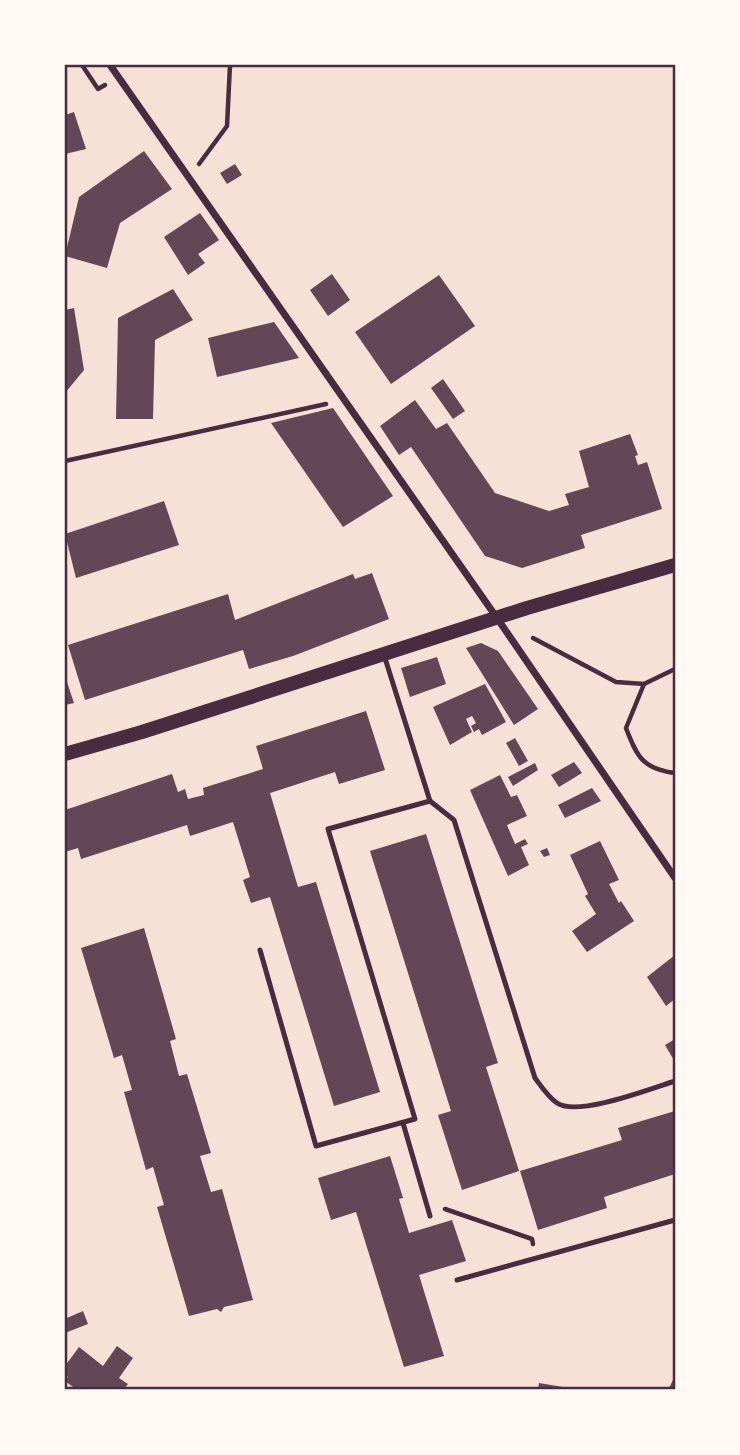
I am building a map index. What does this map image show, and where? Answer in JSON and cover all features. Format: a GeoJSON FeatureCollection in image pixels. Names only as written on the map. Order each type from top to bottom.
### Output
{"type":"FeatureCollection","features":[{"type":"Feature","properties":{"kind":"main road"},"geometry":{"type":"LineString","coordinates":[[65,754],[675,565]]}},
{"type":"Feature","properties":{"kind":"street"},"geometry":{"type":"LineString","coordinates":[[110,65],[497,618],[675,878]]}},
{"type":"Feature","properties":{"kind":"lane"},"geometry":{"type":"LineString","coordinates":[[384,655],[430,801],[454,820],[534,1078],[558,1104],[581,1109],[675,1081]]}},
{"type":"Feature","properties":{"kind":"lane"},"geometry":{"type":"LineString","coordinates":[[260,950],[316,1146],[415,1119],[328,829],[430,801]]}},
{"type":"Feature","properties":{"kind":"lane"},"geometry":{"type":"LineString","coordinates":[[403,1123],[430,1216]]}},
{"type":"Feature","properties":{"kind":"lane"},"geometry":{"type":"LineString","coordinates":[[457,1280],[675,1220]]}},
{"type":"Feature","properties":{"kind":"path"},"geometry":{"type":"LineString","coordinates":[[186,172],[202,163],[228,126],[230,65]]}},
{"type":"Feature","properties":{"kind":"path"},"geometry":{"type":"LineString","coordinates":[[65,461],[344,400]]}},
{"type":"Feature","properties":{"kind":"path"},"geometry":{"type":"LineString","coordinates":[[537,640],[616,682],[644,684],[675,668]]}},
{"type":"Feature","properties":{"kind":"path"},"geometry":{"type":"LineString","coordinates":[[644,684],[626,728],[636,754],[657,771],[675,773]]}},
{"type":"Feature","properties":{"kind":"path"},"geometry":{"type":"LineString","coordinates":[[426,1202],[532,1239],[537,1258]]}},
{"type":"Feature","properties":{"kind":"building"},"geometry":{"type":"Polygon","coordinates":[[[74,112],[86,149],[65,154],[65,115],[74,112]]]}},
{"type":"Feature","properties":{"kind":"building"},"geometry":{"type":"Polygon","coordinates":[[[144,151],[172,189],[120,223],[107,268],[65,256],[79,197],[144,151]]]}},
{"type":"Feature","properties":{"kind":"building"},"geometry":{"type":"Polygon","coordinates":[[[235,164],[242,175],[227,184],[220,173],[235,164]]]}},
{"type":"Feature","properties":{"kind":"building"},"geometry":{"type":"Polygon","coordinates":[[[200,213],[219,240],[198,254],[205,263],[188,275],[164,237],[200,213]]]}},
{"type":"Feature","properties":{"kind":"building"},"geometry":{"type":"Polygon","coordinates":[[[332,274],[350,300],[328,316],[310,290],[332,274]]]}},
{"type":"Feature","properties":{"kind":"building"},"geometry":{"type":"Polygon","coordinates":[[[439,275],[475,326],[391,384],[355,332],[439,275]]]}},
{"type":"Feature","properties":{"kind":"building"},"geometry":{"type":"Polygon","coordinates":[[[173,289],[193,320],[155,340],[153,419],[116,419],[118,318],[173,289]]]}},
{"type":"Feature","properties":{"kind":"building"},"geometry":{"type":"Polygon","coordinates":[[[74,308],[84,370],[65,393],[65,310],[74,308]]]}},
{"type":"Feature","properties":{"kind":"building"},"geometry":{"type":"Polygon","coordinates":[[[274,322],[299,358],[217,377],[208,338],[274,322]]]}},
{"type":"Feature","properties":{"kind":"building"},"geometry":{"type":"Polygon","coordinates":[[[443,379],[465,411],[453,419],[431,388],[443,379]]]}},
{"type":"Feature","properties":{"kind":"building"},"geometry":{"type":"Polygon","coordinates":[[[415,400],[436,429],[447,423],[495,493],[549,511],[569,505],[565,494],[589,487],[579,451],[630,434],[638,455],[635,456],[638,465],[647,462],[662,509],[581,535],[585,548],[522,568],[485,556],[411,447],[399,455],[380,426],[415,400]]]}},
{"type":"Feature","properties":{"kind":"building"},"geometry":{"type":"Polygon","coordinates":[[[333,408],[393,496],[343,527],[271,423],[333,408]]]}},
{"type":"Feature","properties":{"kind":"building"},"geometry":{"type":"Polygon","coordinates":[[[164,501],[179,545],[76,578],[65,534],[164,501]]]}},
{"type":"Feature","properties":{"kind":"building"},"geometry":{"type":"Polygon","coordinates":[[[372,573],[389,619],[293,656],[249,669],[243,650],[85,700],[68,645],[228,594],[235,620],[353,574],[355,579],[372,573]]]}},
{"type":"Feature","properties":{"kind":"building"},"geometry":{"type":"Polygon","coordinates":[[[481,643],[498,651],[538,709],[514,725],[466,648],[481,643]]]}},
{"type":"Feature","properties":{"kind":"building"},"geometry":{"type":"Polygon","coordinates":[[[437,657],[446,684],[410,697],[401,668],[437,657]]]}},
{"type":"Feature","properties":{"kind":"building"},"geometry":{"type":"Polygon","coordinates":[[[65,676],[74,703],[65,705],[65,676]]]}},
{"type":"Feature","properties":{"kind":"building"},"geometry":{"type":"Polygon","coordinates":[[[485,684],[506,722],[482,735],[479,729],[474,732],[471,726],[476,723],[472,716],[466,719],[472,732],[450,745],[433,707],[485,684]]]}},
{"type":"Feature","properties":{"kind":"building"},"geometry":{"type":"Polygon","coordinates":[[[366,711],[385,770],[339,784],[335,772],[270,793],[298,887],[316,882],[380,1092],[334,1106],[270,897],[251,903],[243,880],[250,877],[233,822],[190,836],[187,825],[81,859],[78,848],[65,852],[65,810],[172,774],[178,792],[185,789],[188,799],[204,795],[203,788],[263,769],[256,746],[366,711]]]}},
{"type":"Feature","properties":{"kind":"building"},"geometry":{"type":"Polygon","coordinates":[[[515,738],[528,761],[519,766],[506,743],[515,738]]]}},
{"type":"Feature","properties":{"kind":"building"},"geometry":{"type":"Polygon","coordinates":[[[574,762],[582,773],[559,787],[551,775],[574,762]]]}},
{"type":"Feature","properties":{"kind":"building"},"geometry":{"type":"Polygon","coordinates":[[[535,763],[538,770],[513,786],[508,777],[535,763]]]}},
{"type":"Feature","properties":{"kind":"building"},"geometry":{"type":"Polygon","coordinates":[[[500,775],[511,797],[517,795],[527,816],[507,825],[515,844],[525,839],[528,844],[521,847],[529,865],[508,876],[470,790],[500,775]]]}},
{"type":"Feature","properties":{"kind":"building"},"geometry":{"type":"Polygon","coordinates":[[[592,788],[601,801],[565,818],[558,805],[592,788]]]}},
{"type":"Feature","properties":{"kind":"building"},"geometry":{"type":"Polygon","coordinates":[[[426,834],[498,1063],[486,1067],[519,1171],[462,1190],[438,1115],[451,1111],[370,851],[426,834]]]}},
{"type":"Feature","properties":{"kind":"building"},"geometry":{"type":"Polygon","coordinates":[[[600,841],[619,880],[609,884],[619,903],[621,901],[634,921],[587,952],[572,931],[596,914],[585,896],[588,894],[570,855],[600,841]]]}},
{"type":"Feature","properties":{"kind":"building"},"geometry":{"type":"Polygon","coordinates":[[[547,848],[550,855],[544,857],[540,851],[547,848]]]}},
{"type":"Feature","properties":{"kind":"building"},"geometry":{"type":"Polygon","coordinates":[[[144,928],[176,1039],[170,1041],[179,1076],[187,1074],[211,1153],[200,1156],[211,1192],[222,1189],[253,1300],[224,1307],[221,1312],[217,1309],[189,1316],[157,1207],[164,1205],[153,1167],[146,1170],[124,1092],[132,1090],[122,1055],[114,1058],[81,948],[144,928]]]}},
{"type":"Feature","properties":{"kind":"building"},"geometry":{"type":"Polygon","coordinates":[[[675,955],[675,999],[666,1006],[647,977],[675,955]]]}},
{"type":"Feature","properties":{"kind":"building"},"geometry":{"type":"Polygon","coordinates":[[[675,1039],[675,1062],[665,1045],[675,1039]]]}},
{"type":"Feature","properties":{"kind":"building"},"geometry":{"type":"Polygon","coordinates":[[[675,1111],[675,1174],[604,1197],[607,1208],[538,1230],[520,1171],[622,1140],[618,1128],[675,1111]]]}},
{"type":"Feature","properties":{"kind":"building"},"geometry":{"type":"Polygon","coordinates":[[[390,1156],[403,1198],[399,1199],[409,1233],[452,1220],[466,1261],[419,1275],[444,1356],[404,1367],[356,1212],[331,1220],[318,1178],[390,1156]]]}},
{"type":"Feature","properties":{"kind":"building"},"geometry":{"type":"Polygon","coordinates":[[[83,1311],[88,1324],[65,1333],[65,1313],[67,1318],[83,1311]]]}},
{"type":"Feature","properties":{"kind":"building"},"geometry":{"type":"Polygon","coordinates":[[[117,1346],[133,1358],[119,1378],[128,1384],[123,1390],[77,1390],[65,1381],[68,1377],[65,1374],[65,1366],[79,1347],[103,1366],[117,1346]]]}},
{"type":"Feature","properties":{"kind":"building"},"geometry":{"type":"Polygon","coordinates":[[[675,1376],[675,1390],[668,1390],[675,1376]]]}},
{"type":"Feature","properties":{"kind":"building"},"geometry":{"type":"Polygon","coordinates":[[[539,1383],[575,1389],[538,1390],[539,1383]]]}}]}
